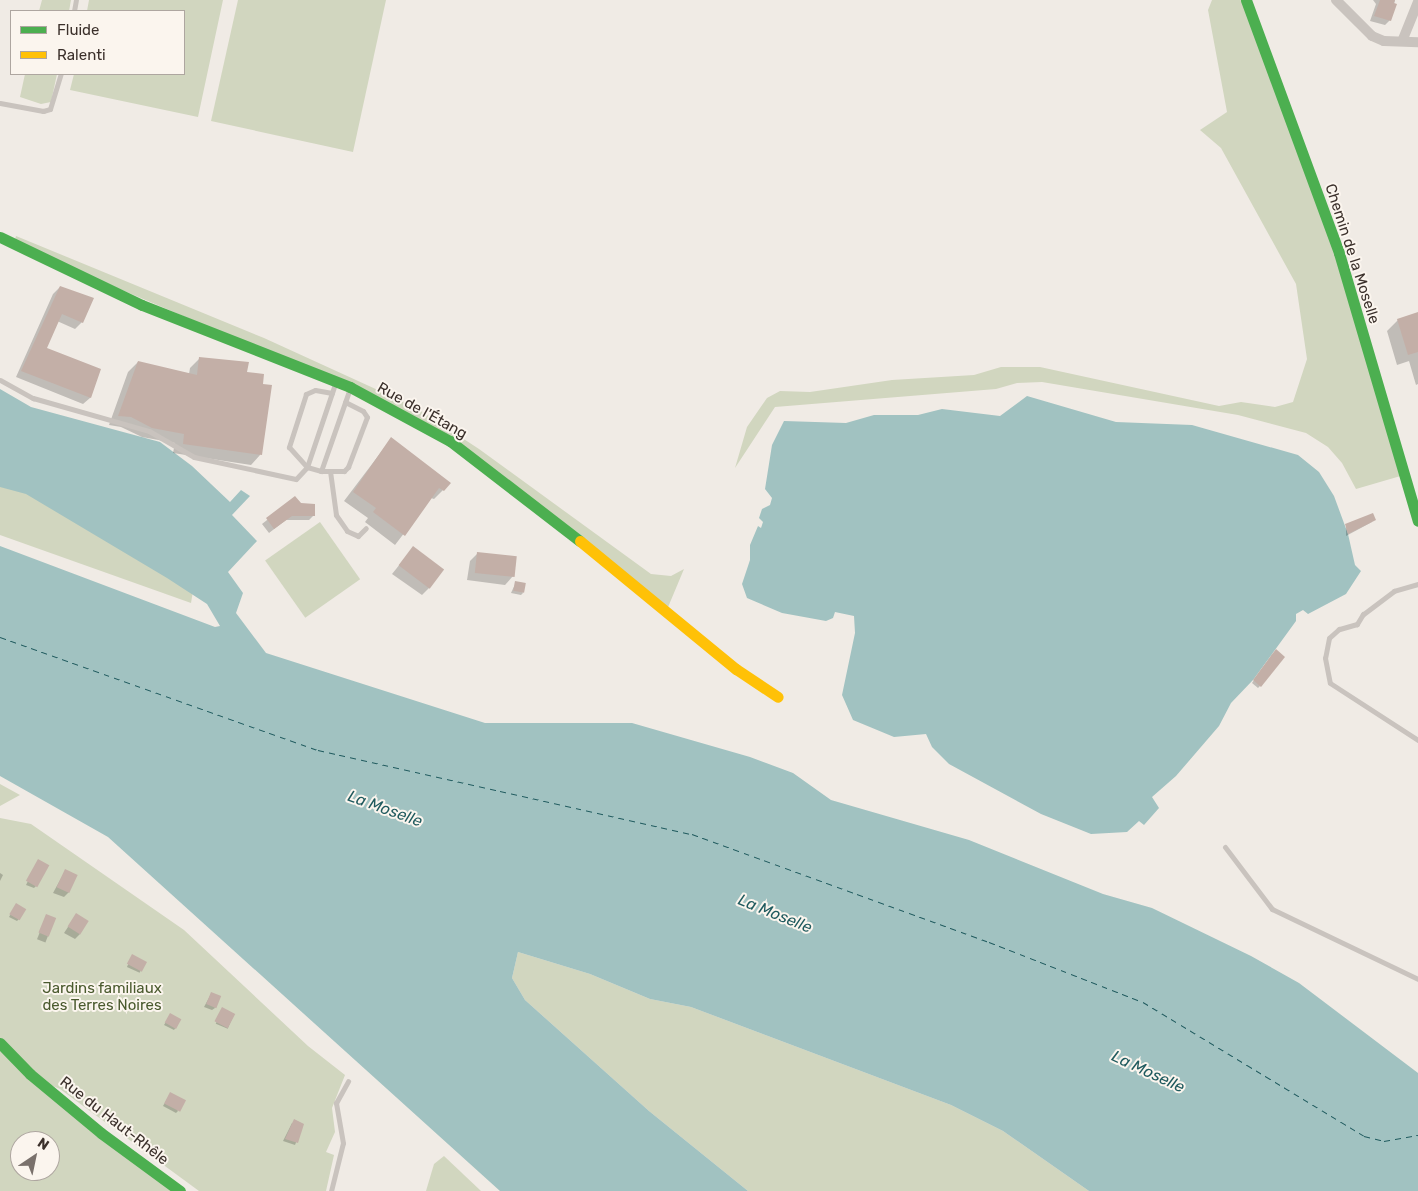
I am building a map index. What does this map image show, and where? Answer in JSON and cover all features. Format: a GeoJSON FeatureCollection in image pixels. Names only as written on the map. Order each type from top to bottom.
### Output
{"type":"FeatureCollection","features":[{"type":"Feature","properties":{"kind":"street","name":"Chemin de la Moselle"},"geometry":{"type":"LineString","coordinates":[[1246,0],[1339,253],[1418,521]]}},
{"type":"Feature","properties":{"kind":"street"},"geometry":{"type":"LineString","coordinates":[[1336,0],[1372,36],[1384,41],[1403,39],[1418,42]]}},
{"type":"Feature","properties":{"kind":"street"},"geometry":{"type":"LineString","coordinates":[[1403,39],[1418,2]]}},
{"type":"Feature","properties":{"kind":"street","name":"Rue de l'Étang"},"geometry":{"type":"LineString","coordinates":[[0,237],[142,305],[336,381],[450,441],[542,510],[736,669],[778,697]]}},
{"type":"Feature","properties":{"kind":"street","name":"Rue du Haut-Rhêle"},"geometry":{"type":"LineString","coordinates":[[0,1043],[30,1074],[101,1133],[180,1191]]}},
{"type":"Feature","properties":{"kind":"lane"},"geometry":{"type":"LineString","coordinates":[[0,103],[43,111],[50,109],[61,75]]}},
{"type":"Feature","properties":{"kind":"lane"},"geometry":{"type":"LineString","coordinates":[[0,380],[34,398],[149,431],[194,457],[296,479],[307,467],[336,381]]}},
{"type":"Feature","properties":{"kind":"lane"},"geometry":{"type":"LineString","coordinates":[[321,470],[350,388]]}},
{"type":"Feature","properties":{"kind":"lane"},"geometry":{"type":"LineString","coordinates":[[332,393],[315,390],[306,394],[289,447],[307,467],[330,471],[344,471],[348,467],[367,417],[363,411],[345,402]]}},
{"type":"Feature","properties":{"kind":"lane"},"geometry":{"type":"LineString","coordinates":[[330,471],[336,514],[347,531],[358,536],[366,528]]}},
{"type":"Feature","properties":{"kind":"lane"},"geometry":{"type":"LineString","coordinates":[[1418,584],[1394,591],[1363,614],[1357,624],[1339,629],[1330,638],[1325,658],[1330,684],[1418,740]]}},
{"type":"Feature","properties":{"kind":"lane"},"geometry":{"type":"LineString","coordinates":[[1226,847],[1272,909],[1418,979]]}},
{"type":"Feature","properties":{"kind":"lane"},"geometry":{"type":"LineString","coordinates":[[331,1191],[343,1143],[336,1103],[348,1081]]}},
{"type":"Feature","properties":{"kind":"green space"},"geometry":{"type":"Polygon","coordinates":[[[42,0],[71,0],[69,10],[39,10],[42,0]]]}},
{"type":"Feature","properties":{"kind":"green space"},"geometry":{"type":"Polygon","coordinates":[[[89,0],[223,0],[198,117],[70,90],[74,75],[185,75],[185,10],[87,10],[89,0]]]}},
{"type":"Feature","properties":{"kind":"green space"},"geometry":{"type":"Polygon","coordinates":[[[238,0],[386,0],[353,152],[211,121],[238,0]]]}},
{"type":"Feature","properties":{"kind":"green space"},"geometry":{"type":"Polygon","coordinates":[[[1212,0],[1246,0],[1339,253],[1404,475],[1356,489],[1342,463],[1328,447],[1306,433],[1238,415],[1042,382],[1017,383],[996,389],[775,407],[735,468],[747,427],[767,398],[780,391],[810,392],[892,380],[974,375],[1001,367],[1040,367],[1219,406],[1241,402],[1275,407],[1293,402],[1307,359],[1296,284],[1221,148],[1200,130],[1227,112],[1208,10],[1212,0]]]}},
{"type":"Feature","properties":{"kind":"green space"},"geometry":{"type":"Polygon","coordinates":[[[25,75],[57,75],[51,102],[41,104],[20,97],[25,75]]]}},
{"type":"Feature","properties":{"kind":"green space"},"geometry":{"type":"Polygon","coordinates":[[[16,236],[264,338],[415,407],[479,449],[651,574],[671,576],[684,569],[666,612],[450,441],[350,387],[14,244],[16,236]]]}},
{"type":"Feature","properties":{"kind":"green space"},"geometry":{"type":"Polygon","coordinates":[[[0,454],[193,591],[191,603],[0,535],[0,454]]]}},
{"type":"Feature","properties":{"kind":"green space"},"geometry":{"type":"Polygon","coordinates":[[[320,522],[360,579],[305,618],[265,560],[320,522]]]}},
{"type":"Feature","properties":{"kind":"green space"},"geometry":{"type":"Polygon","coordinates":[[[0,784],[20,795],[0,806],[0,784]]]}},
{"type":"Feature","properties":{"kind":"green space","name":"Jardins familiaux des Terres Noires"},"geometry":{"type":"Polygon","coordinates":[[[0,818],[31,824],[184,930],[308,1046],[345,1075],[332,1108],[335,1132],[326,1152],[334,1155],[326,1191],[199,1191],[60,1089],[31,1077],[178,1191],[0,1191],[0,818]]]}},
{"type":"Feature","properties":{"kind":"green space"},"geometry":{"type":"Polygon","coordinates":[[[518,952],[590,974],[650,999],[691,1007],[951,1105],[1003,1131],[1089,1191],[748,1191],[649,1111],[525,1000],[512,978],[518,952]]]}},
{"type":"Feature","properties":{"kind":"green space"},"geometry":{"type":"Polygon","coordinates":[[[444,1156],[481,1191],[426,1191],[434,1164],[444,1156]]]}},
{"type":"Feature","properties":{"kind":"water","name":"La Moselle"},"geometry":{"type":"Polygon","coordinates":[[[0,389],[31,407],[160,442],[192,466],[230,502],[241,490],[250,496],[232,515],[257,541],[228,572],[243,593],[236,613],[266,653],[485,723],[632,723],[750,757],[793,773],[831,800],[969,840],[1103,894],[1152,908],[1251,956],[1299,983],[1418,1073],[1418,1191],[1089,1191],[1003,1131],[951,1105],[691,1007],[650,999],[590,974],[518,952],[512,978],[525,1000],[649,1111],[748,1191],[500,1191],[108,837],[0,776],[0,546],[215,627],[220,626],[207,604],[167,578],[26,494],[0,487],[0,389]]]}},
{"type":"Feature","properties":{"kind":"water"},"geometry":{"type":"Polygon","coordinates":[[[1027,396],[1116,422],[1192,425],[1298,455],[1319,472],[1334,496],[1348,534],[1355,565],[1361,571],[1346,594],[1308,614],[1303,610],[1296,614],[1296,621],[1253,680],[1231,703],[1219,726],[1176,776],[1152,797],[1159,808],[1144,825],[1139,821],[1127,832],[1091,834],[1041,814],[949,764],[932,747],[926,734],[894,737],[853,720],[842,695],[855,633],[854,616],[835,612],[833,618],[826,621],[782,613],[747,598],[742,584],[750,560],[750,545],[758,526],[761,528],[763,522],[759,518],[762,509],[770,505],[772,498],[765,489],[772,445],[784,421],[846,423],[874,415],[918,415],[942,409],[1000,416],[1027,396]]]}},
{"type":"Feature","properties":{"kind":"building"},"geometry":{"type":"Polygon","coordinates":[[[1380,0],[1395,0],[1394,3],[1397,4],[1391,21],[1374,16],[1380,0]]]}},
{"type":"Feature","properties":{"kind":"building"},"geometry":{"type":"Polygon","coordinates":[[[60,286],[94,298],[83,323],[62,314],[47,348],[101,369],[91,398],[21,371],[60,286]]]}},
{"type":"Feature","properties":{"kind":"building"},"geometry":{"type":"Polygon","coordinates":[[[1418,312],[1418,352],[1408,355],[1397,319],[1418,312]]]}},
{"type":"Feature","properties":{"kind":"building"},"geometry":{"type":"Polygon","coordinates":[[[199,357],[249,362],[247,372],[264,374],[263,384],[272,385],[262,455],[183,444],[184,434],[152,428],[131,417],[118,416],[138,361],[197,375],[199,357]]]}},
{"type":"Feature","properties":{"kind":"building"},"geometry":{"type":"Polygon","coordinates":[[[391,437],[451,483],[444,491],[439,488],[405,536],[373,512],[376,508],[353,492],[391,437]]]}},
{"type":"Feature","properties":{"kind":"building"},"geometry":{"type":"Polygon","coordinates":[[[295,496],[301,503],[315,504],[315,516],[292,516],[274,529],[266,518],[295,496]]]}},
{"type":"Feature","properties":{"kind":"building"},"geometry":{"type":"Polygon","coordinates":[[[1373,513],[1376,520],[1348,534],[1345,524],[1373,513]]]}},
{"type":"Feature","properties":{"kind":"building"},"geometry":{"type":"Polygon","coordinates":[[[413,546],[444,569],[430,589],[399,565],[413,546]]]}},
{"type":"Feature","properties":{"kind":"building"},"geometry":{"type":"Polygon","coordinates":[[[477,552],[517,556],[515,577],[475,573],[477,552]]]}},
{"type":"Feature","properties":{"kind":"building"},"geometry":{"type":"Polygon","coordinates":[[[515,581],[526,583],[524,593],[513,591],[515,581]]]}},
{"type":"Feature","properties":{"kind":"building"},"geometry":{"type":"Polygon","coordinates":[[[1276,649],[1285,657],[1261,687],[1253,680],[1276,649]]]}},
{"type":"Feature","properties":{"kind":"building"},"geometry":{"type":"Polygon","coordinates":[[[38,859],[49,865],[37,887],[26,881],[38,859]]]}},
{"type":"Feature","properties":{"kind":"building"},"geometry":{"type":"Polygon","coordinates":[[[65,869],[78,875],[69,893],[57,887],[65,869]]]}},
{"type":"Feature","properties":{"kind":"building"},"geometry":{"type":"Polygon","coordinates":[[[16,903],[26,909],[20,920],[9,914],[16,903]]]}},
{"type":"Feature","properties":{"kind":"building"},"geometry":{"type":"Polygon","coordinates":[[[76,913],[89,921],[80,935],[68,927],[76,913]]]}},
{"type":"Feature","properties":{"kind":"building"},"geometry":{"type":"Polygon","coordinates":[[[46,914],[56,918],[49,937],[39,933],[46,914]]]}},
{"type":"Feature","properties":{"kind":"building"},"geometry":{"type":"Polygon","coordinates":[[[132,954],[147,962],[142,972],[127,964],[132,954]]]}},
{"type":"Feature","properties":{"kind":"building"},"geometry":{"type":"Polygon","coordinates":[[[211,992],[221,996],[216,1008],[206,1004],[211,992]]]}},
{"type":"Feature","properties":{"kind":"building"},"geometry":{"type":"Polygon","coordinates":[[[222,1007],[235,1014],[228,1028],[214,1021],[222,1007]]]}},
{"type":"Feature","properties":{"kind":"building"},"geometry":{"type":"Polygon","coordinates":[[[170,1013],[181,1019],[176,1029],[165,1023],[170,1013]]]}},
{"type":"Feature","properties":{"kind":"building"},"geometry":{"type":"Polygon","coordinates":[[[170,1092],[186,1100],[180,1112],[164,1104],[170,1092]]]}},
{"type":"Feature","properties":{"kind":"building"},"geometry":{"type":"Polygon","coordinates":[[[294,1119],[304,1124],[298,1143],[285,1139],[294,1119]]]}},
{"type":"Feature","properties":{"kind":"ferry route"},"geometry":{"type":"LineString","coordinates":[[0,637],[318,750],[692,834],[989,942],[1143,1002],[1364,1136],[1384,1141],[1418,1135]]}},
{"type":"Feature","properties":{"kind":"traffic: fast"},"geometry":{"type":"LineString","coordinates":[[1246,0],[1339,253],[1418,521]]}},
{"type":"Feature","properties":{"kind":"traffic: fast"},"geometry":{"type":"LineString","coordinates":[[0,237],[142,305],[350,387],[450,441],[580,541]]}},
{"type":"Feature","properties":{"kind":"traffic: fast"},"geometry":{"type":"LineString","coordinates":[[0,1043],[30,1074],[101,1133],[180,1191]]}},
{"type":"Feature","properties":{"kind":"traffic: slow"},"geometry":{"type":"LineString","coordinates":[[580,541],[736,669],[778,697]]}}]}
